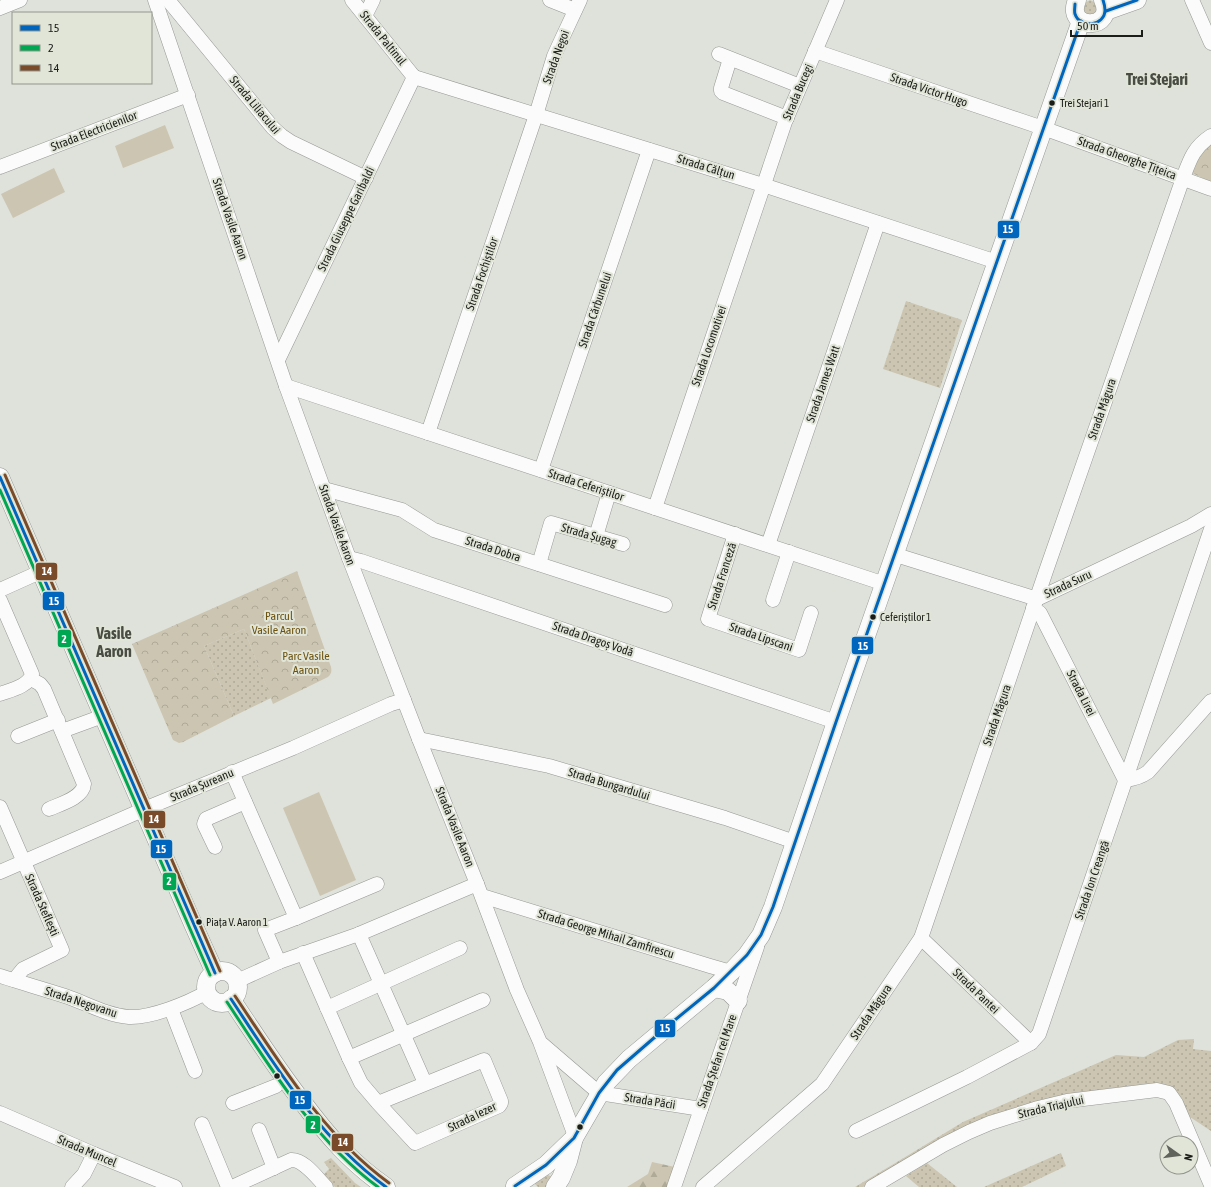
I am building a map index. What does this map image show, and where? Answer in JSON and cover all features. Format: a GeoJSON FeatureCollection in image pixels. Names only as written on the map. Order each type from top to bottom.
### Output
{"type":"FeatureCollection","features":[{"type":"Feature","properties":{"kind":"main road"},"geometry":{"type":"LineString","coordinates":[[1077,0],[1074,6],[1077,18],[1081,22],[1094,24],[1103,17],[1104,6],[1137,0]]}},
{"type":"Feature","properties":{"kind":"main road","name":"Strada Ștefan cel Mare"},"geometry":{"type":"LineString","coordinates":[[555,1187],[566,1166],[574,1137],[599,1093],[611,1077],[629,1059],[731,972],[747,955],[761,935],[773,907],[796,842],[836,722],[896,555],[1081,22]]}},
{"type":"Feature","properties":{"kind":"main road"},"geometry":{"type":"LineString","coordinates":[[0,480],[215,973]]}},
{"type":"Feature","properties":{"kind":"main road"},"geometry":{"type":"LineString","coordinates":[[219,971],[227,972],[237,981],[236,994],[231,999],[224,1002],[217,1002],[211,998],[207,988],[208,981],[215,973],[219,971]]}},
{"type":"Feature","properties":{"kind":"main road"},"geometry":{"type":"LineString","coordinates":[[714,988],[728,992],[738,1000]]}},
{"type":"Feature","properties":{"kind":"main road"},"geometry":{"type":"LineString","coordinates":[[231,999],[270,1059],[324,1132],[366,1173],[386,1187]]}},
{"type":"Feature","properties":{"kind":"main road"},"geometry":{"type":"LineString","coordinates":[[512,1187],[546,1165],[574,1137]]}},
{"type":"Feature","properties":{"kind":"street"},"geometry":{"type":"LineString","coordinates":[[0,8],[20,0]]}},
{"type":"Feature","properties":{"kind":"street","name":"Strada Vasile Aaron"},"geometry":{"type":"LineString","coordinates":[[155,0],[286,386],[349,558],[480,890],[517,990],[540,1042],[574,1137]]}},
{"type":"Feature","properties":{"kind":"street","name":"Strada Liliacului"},"geometry":{"type":"LineString","coordinates":[[168,0],[273,128],[291,142],[366,178]]}},
{"type":"Feature","properties":{"kind":"street","name":"Strada Paltinul"},"geometry":{"type":"LineString","coordinates":[[352,0],[414,77]]}},
{"type":"Feature","properties":{"kind":"street"},"geometry":{"type":"LineString","coordinates":[[365,16],[374,0]]}},
{"type":"Feature","properties":{"kind":"street"},"geometry":{"type":"LineString","coordinates":[[550,0],[577,5]]}},
{"type":"Feature","properties":{"kind":"street","name":"Strada Bucegi"},"geometry":{"type":"LineString","coordinates":[[763,185],[786,118],[837,0]]}},
{"type":"Feature","properties":{"kind":"street"},"geometry":{"type":"LineString","coordinates":[[1192,0],[1211,43]]}},
{"type":"Feature","properties":{"kind":"street","name":"Strada Negoi"},"geometry":{"type":"LineString","coordinates":[[536,115],[556,50],[577,5]]}},
{"type":"Feature","properties":{"kind":"street","name":"Strada Victor Hugo"},"geometry":{"type":"LineString","coordinates":[[815,51],[1043,128]]}},
{"type":"Feature","properties":{"kind":"street"},"geometry":{"type":"LineString","coordinates":[[786,118],[723,93],[721,88],[724,58],[800,86]]}},
{"type":"Feature","properties":{"kind":"street","name":"Strada Giuseppe Garibaldi"},"geometry":{"type":"LineString","coordinates":[[278,360],[414,77]]}},
{"type":"Feature","properties":{"kind":"street","name":"Strada Călțun"},"geometry":{"type":"LineString","coordinates":[[414,77],[763,185],[997,262]]}},
{"type":"Feature","properties":{"kind":"street","name":"Strada Electricienilor"},"geometry":{"type":"LineString","coordinates":[[0,167],[188,95]]}},
{"type":"Feature","properties":{"kind":"street","name":"Strada Fochiștilor"},"geometry":{"type":"LineString","coordinates":[[428,433],[536,115]]}},
{"type":"Feature","properties":{"kind":"street","name":"Strada Gheorghe Țițeica"},"geometry":{"type":"LineString","coordinates":[[1043,128],[1211,189]]}},
{"type":"Feature","properties":{"kind":"street","name":"Strada Măgura"},"geometry":{"type":"LineString","coordinates":[[703,1187],[822,1084],[921,938],[1035,603],[1183,178],[1194,152],[1202,142],[1211,136]]}},
{"type":"Feature","properties":{"kind":"street","name":"Strada Cărbunelui"},"geometry":{"type":"LineString","coordinates":[[541,470],[649,150]]}},
{"type":"Feature","properties":{"kind":"street","name":"Strada Locomotivei"},"geometry":{"type":"LineString","coordinates":[[655,508],[763,185]]}},
{"type":"Feature","properties":{"kind":"street","name":"Strada James Watt"},"geometry":{"type":"LineString","coordinates":[[768,545],[878,223]]}},
{"type":"Feature","properties":{"kind":"street","name":"Strada Ceferiștilor"},"geometry":{"type":"LineString","coordinates":[[286,386],[885,584]]}},
{"type":"Feature","properties":{"kind":"street","name":"Strada Dobra"},"geometry":{"type":"LineString","coordinates":[[324,489],[402,510],[434,530],[665,605]]}},
{"type":"Feature","properties":{"kind":"street"},"geometry":{"type":"LineString","coordinates":[[596,536],[609,492]]}},
{"type":"Feature","properties":{"kind":"street","name":"Strada Suru"},"geometry":{"type":"LineString","coordinates":[[896,555],[1035,603],[1204,519],[1211,514]]}},
{"type":"Feature","properties":{"kind":"street","name":"Strada Șugag"},"geometry":{"type":"LineString","coordinates":[[539,564],[551,524],[623,544]]}},
{"type":"Feature","properties":{"kind":"street","name":"Strada Ion Creangă"},"geometry":{"type":"LineString","coordinates":[[856,1131],[967,1077],[1031,1043],[1039,1034],[1211,529]]}},
{"type":"Feature","properties":{"kind":"street","name":"Strada Franceză"},"geometry":{"type":"LineString","coordinates":[[708,619],[735,534]]}},
{"type":"Feature","properties":{"kind":"street"},"geometry":{"type":"LineString","coordinates":[[773,600],[789,552]]}},
{"type":"Feature","properties":{"kind":"street","name":"Strada Dragoș Vodă"},"geometry":{"type":"LineString","coordinates":[[349,558],[361,560],[836,722]]}},
{"type":"Feature","properties":{"kind":"street"},"geometry":{"type":"LineString","coordinates":[[0,590],[40,572]]}},
{"type":"Feature","properties":{"kind":"street"},"geometry":{"type":"LineString","coordinates":[[0,600],[32,674],[31,679],[27,683],[0,694]]}},
{"type":"Feature","properties":{"kind":"street","name":"Strada Lirei"},"geometry":{"type":"LineString","coordinates":[[1035,603],[1125,780]]}},
{"type":"Feature","properties":{"kind":"street","name":"Strada Lipscani"},"geometry":{"type":"LineString","coordinates":[[708,619],[799,650],[811,612]]}},
{"type":"Feature","properties":{"kind":"street"},"geometry":{"type":"LineString","coordinates":[[31,679],[40,684],[44,689],[84,784],[84,788],[78,795],[49,809]]}},
{"type":"Feature","properties":{"kind":"street","name":"Strada Șureanu"},"geometry":{"type":"LineString","coordinates":[[0,872],[232,772],[293,748],[391,704],[404,700]]}},
{"type":"Feature","properties":{"kind":"street"},"geometry":{"type":"LineString","coordinates":[[1125,780],[1135,779],[1148,772],[1211,701]]}},
{"type":"Feature","properties":{"kind":"street"},"geometry":{"type":"LineString","coordinates":[[18,736],[103,716]]}},
{"type":"Feature","properties":{"kind":"street","name":"Strada Bungardului"},"geometry":{"type":"LineString","coordinates":[[420,739],[549,766],[725,818],[796,842]]}},
{"type":"Feature","properties":{"kind":"street"},"geometry":{"type":"LineString","coordinates":[[232,772],[296,918]]}},
{"type":"Feature","properties":{"kind":"street"},"geometry":{"type":"LineString","coordinates":[[215,847],[204,824],[206,819],[245,802]]}},
{"type":"Feature","properties":{"kind":"street","name":"Strada Steflești"},"geometry":{"type":"LineString","coordinates":[[0,807],[62,950],[23,969],[14,980]]}},
{"type":"Feature","properties":{"kind":"street"},"geometry":{"type":"LineString","coordinates":[[279,962],[265,930],[377,884]]}},
{"type":"Feature","properties":{"kind":"street"},"geometry":{"type":"LineString","coordinates":[[237,981],[303,953],[480,890]]}},
{"type":"Feature","properties":{"kind":"street","name":"Strada George Mihail Zamfirescu"},"geometry":{"type":"LineString","coordinates":[[480,890],[731,972]]}},
{"type":"Feature","properties":{"kind":"street"},"geometry":{"type":"LineString","coordinates":[[359,934],[425,1083]]}},
{"type":"Feature","properties":{"kind":"street","name":"Strada Ștefan cel Mare"},"geometry":{"type":"LineString","coordinates":[[674,1187],[761,935]]}},
{"type":"Feature","properties":{"kind":"street","name":"Strada Pantei"},"geometry":{"type":"LineString","coordinates":[[921,938],[1031,1043]]}},
{"type":"Feature","properties":{"kind":"street"},"geometry":{"type":"LineString","coordinates":[[327,1008],[460,948]]}},
{"type":"Feature","properties":{"kind":"street","name":"Strada Iezer"},"geometry":{"type":"LineString","coordinates":[[303,953],[349,1058],[362,1083],[378,1103],[415,1143],[499,1106],[501,1100],[484,1060],[378,1103]]}},
{"type":"Feature","properties":{"kind":"street","name":"Strada Negovanu"},"geometry":{"type":"LineString","coordinates":[[0,976],[66,996],[102,1011],[130,1017],[151,1014],[171,1008],[208,992]]}},
{"type":"Feature","properties":{"kind":"street"},"geometry":{"type":"LineString","coordinates":[[349,1058],[483,1000]]}},
{"type":"Feature","properties":{"kind":"street"},"geometry":{"type":"LineString","coordinates":[[171,1008],[195,1071]]}},
{"type":"Feature","properties":{"kind":"street","name":"Strada Vasile Aaron"},"geometry":{"type":"LineString","coordinates":[[540,1042],[599,1093]]}},
{"type":"Feature","properties":{"kind":"street"},"geometry":{"type":"LineString","coordinates":[[233,1103],[276,1086]]}},
{"type":"Feature","properties":{"kind":"street","name":"Strada Triajului"},"geometry":{"type":"LineString","coordinates":[[872,1187],[943,1146],[990,1123],[1038,1108],[1067,1101],[1157,1090],[1169,1093],[1176,1103],[1211,1185]]}},
{"type":"Feature","properties":{"kind":"street","name":"Strada Păcii"},"geometry":{"type":"LineString","coordinates":[[599,1093],[701,1109]]}},
{"type":"Feature","properties":{"kind":"street","name":"Strada Muncel"},"geometry":{"type":"LineString","coordinates":[[0,1113],[175,1187]]}},
{"type":"Feature","properties":{"kind":"street"},"geometry":{"type":"LineString","coordinates":[[202,1124],[228,1187]]}},
{"type":"Feature","properties":{"kind":"street"},"geometry":{"type":"LineString","coordinates":[[259,1130],[274,1168]]}},
{"type":"Feature","properties":{"kind":"street"},"geometry":{"type":"LineString","coordinates":[[72,1187],[84,1174],[94,1154]]}},
{"type":"Feature","properties":{"kind":"street"},"geometry":{"type":"LineString","coordinates":[[232,1187],[291,1160],[303,1163],[326,1187]]}},
{"type":"Feature","properties":{"kind":"green space"},"geometry":{"type":"Polygon","coordinates":[[[1090,0],[1098,6],[1095,15],[1085,14],[1083,4],[1090,0]]]}},
{"type":"Feature","properties":{"kind":"green space"},"geometry":{"type":"Polygon","coordinates":[[[165,125],[174,148],[123,168],[115,146],[165,125]]]}},
{"type":"Feature","properties":{"kind":"green space"},"geometry":{"type":"Polygon","coordinates":[[[1211,145],[1211,182],[1192,173],[1200,155],[1211,145]]]}},
{"type":"Feature","properties":{"kind":"green space"},"geometry":{"type":"Polygon","coordinates":[[[54,168],[65,192],[13,218],[1,194],[54,168]]]}},
{"type":"Feature","properties":{"kind":"green space"},"geometry":{"type":"Polygon","coordinates":[[[906,301],[962,320],[940,388],[883,369],[906,301]]]}},
{"type":"Feature","properties":{"kind":"green space","name":"Parcul Vasile Aaron"},"geometry":{"type":"Polygon","coordinates":[[[297,571],[331,667],[330,675],[273,704],[244,629],[204,646],[234,716],[183,742],[179,743],[173,740],[132,644],[297,571]]]}},
{"type":"Feature","properties":{"kind":"green space"},"geometry":{"type":"Polygon","coordinates":[[[244,629],[271,698],[234,716],[204,646],[244,629]]]}},
{"type":"Feature","properties":{"kind":"green space"},"geometry":{"type":"Polygon","coordinates":[[[319,792],[356,880],[320,896],[283,808],[319,792]]]}},
{"type":"Feature","properties":{"kind":"green space"},"geometry":{"type":"Polygon","coordinates":[[[1194,1039],[1193,1049],[1211,1051],[1211,1131],[1184,1113],[1160,1085],[1113,1088],[1065,1096],[963,1129],[863,1187],[855,1187],[963,1122],[1116,1055],[1144,1057],[1178,1040],[1194,1039]]]}},
{"type":"Feature","properties":{"kind":"green space"},"geometry":{"type":"Polygon","coordinates":[[[1061,1153],[1066,1166],[1022,1187],[984,1187],[1061,1153]]]}},
{"type":"Feature","properties":{"kind":"green space"},"geometry":{"type":"Polygon","coordinates":[[[331,1158],[355,1183],[361,1187],[335,1187],[322,1176],[329,1169],[324,1162],[331,1158]]]}},
{"type":"Feature","properties":{"kind":"green space"},"geometry":{"type":"Polygon","coordinates":[[[652,1162],[675,1167],[669,1187],[627,1187],[648,1174],[652,1162]]]}},
{"type":"Feature","properties":{"kind":"green space"},"geometry":{"type":"Polygon","coordinates":[[[927,1163],[957,1187],[919,1187],[906,1176],[927,1163]]]}},
{"type":"Feature","properties":{"kind":"green space"},"geometry":{"type":"Polygon","coordinates":[[[546,1174],[554,1178],[549,1187],[538,1187],[534,1183],[546,1174]]]}},
{"type":"Feature","properties":{"kind":"transit line","name":"15"},"geometry":{"type":"LineString","coordinates":[[1075,4],[1075,13],[1078,19],[1087,24],[1092,24],[1097,22],[1104,15],[1105,9],[1103,0]]}},
{"type":"Feature","properties":{"kind":"transit line","name":"15"},"geometry":{"type":"LineString","coordinates":[[1106,11],[1137,0]]}},
{"type":"Feature","properties":{"kind":"transit line","name":"15"},"geometry":{"type":"LineString","coordinates":[[515,1186],[546,1165],[574,1138],[599,1093],[617,1070],[714,988],[747,955],[761,935],[773,907],[836,722],[1081,21]]}},
{"type":"Feature","properties":{"kind":"transit line","name":"14"},"geometry":{"type":"LineString","coordinates":[[5,475],[220,971]]}},
{"type":"Feature","properties":{"kind":"transit line","name":"15"},"geometry":{"type":"LineString","coordinates":[[0,477],[215,973]]}},
{"type":"Feature","properties":{"kind":"transit line","name":"2"},"geometry":{"type":"LineString","coordinates":[[0,490],[210,975]]}},
{"type":"Feature","properties":{"kind":"transit line","name":"14"},"geometry":{"type":"LineString","coordinates":[[235,996],[304,1097],[343,1143],[365,1164],[389,1183]]}},
{"type":"Feature","properties":{"kind":"transit line","name":"15"},"geometry":{"type":"LineString","coordinates":[[231,999],[282,1075],[319,1124],[362,1168],[386,1187]]}},
{"type":"Feature","properties":{"kind":"transit line","name":"2"},"geometry":{"type":"LineString","coordinates":[[227,1002],[277,1077],[313,1125],[355,1168],[378,1187]]}},
{"type":"Feature","properties":{"kind":"place","name":"Trei Stejari 1"},"geometry":{"type":"Point","coordinates":[1052,103]}},
{"type":"Feature","properties":{"kind":"place","name":"Ceferiștilor 1"},"geometry":{"type":"Point","coordinates":[873,617]}},
{"type":"Feature","properties":{"kind":"place","name":"Piața V. Aaron 1"},"geometry":{"type":"Point","coordinates":[199,922]}},
{"type":"Feature","properties":{"kind":"district","name":"Trei Stejari"},"geometry":{"type":"Point","coordinates":[1157,79]}},
{"type":"Feature","properties":{"kind":"district","name":"Vasile Aaron"},"geometry":{"type":"Point","coordinates":[114,642]}},
{"type":"Feature","properties":{"kind":"park label","name":"Parc Vasile Aaron"},"geometry":{"type":"Point","coordinates":[306,663]}}]}
